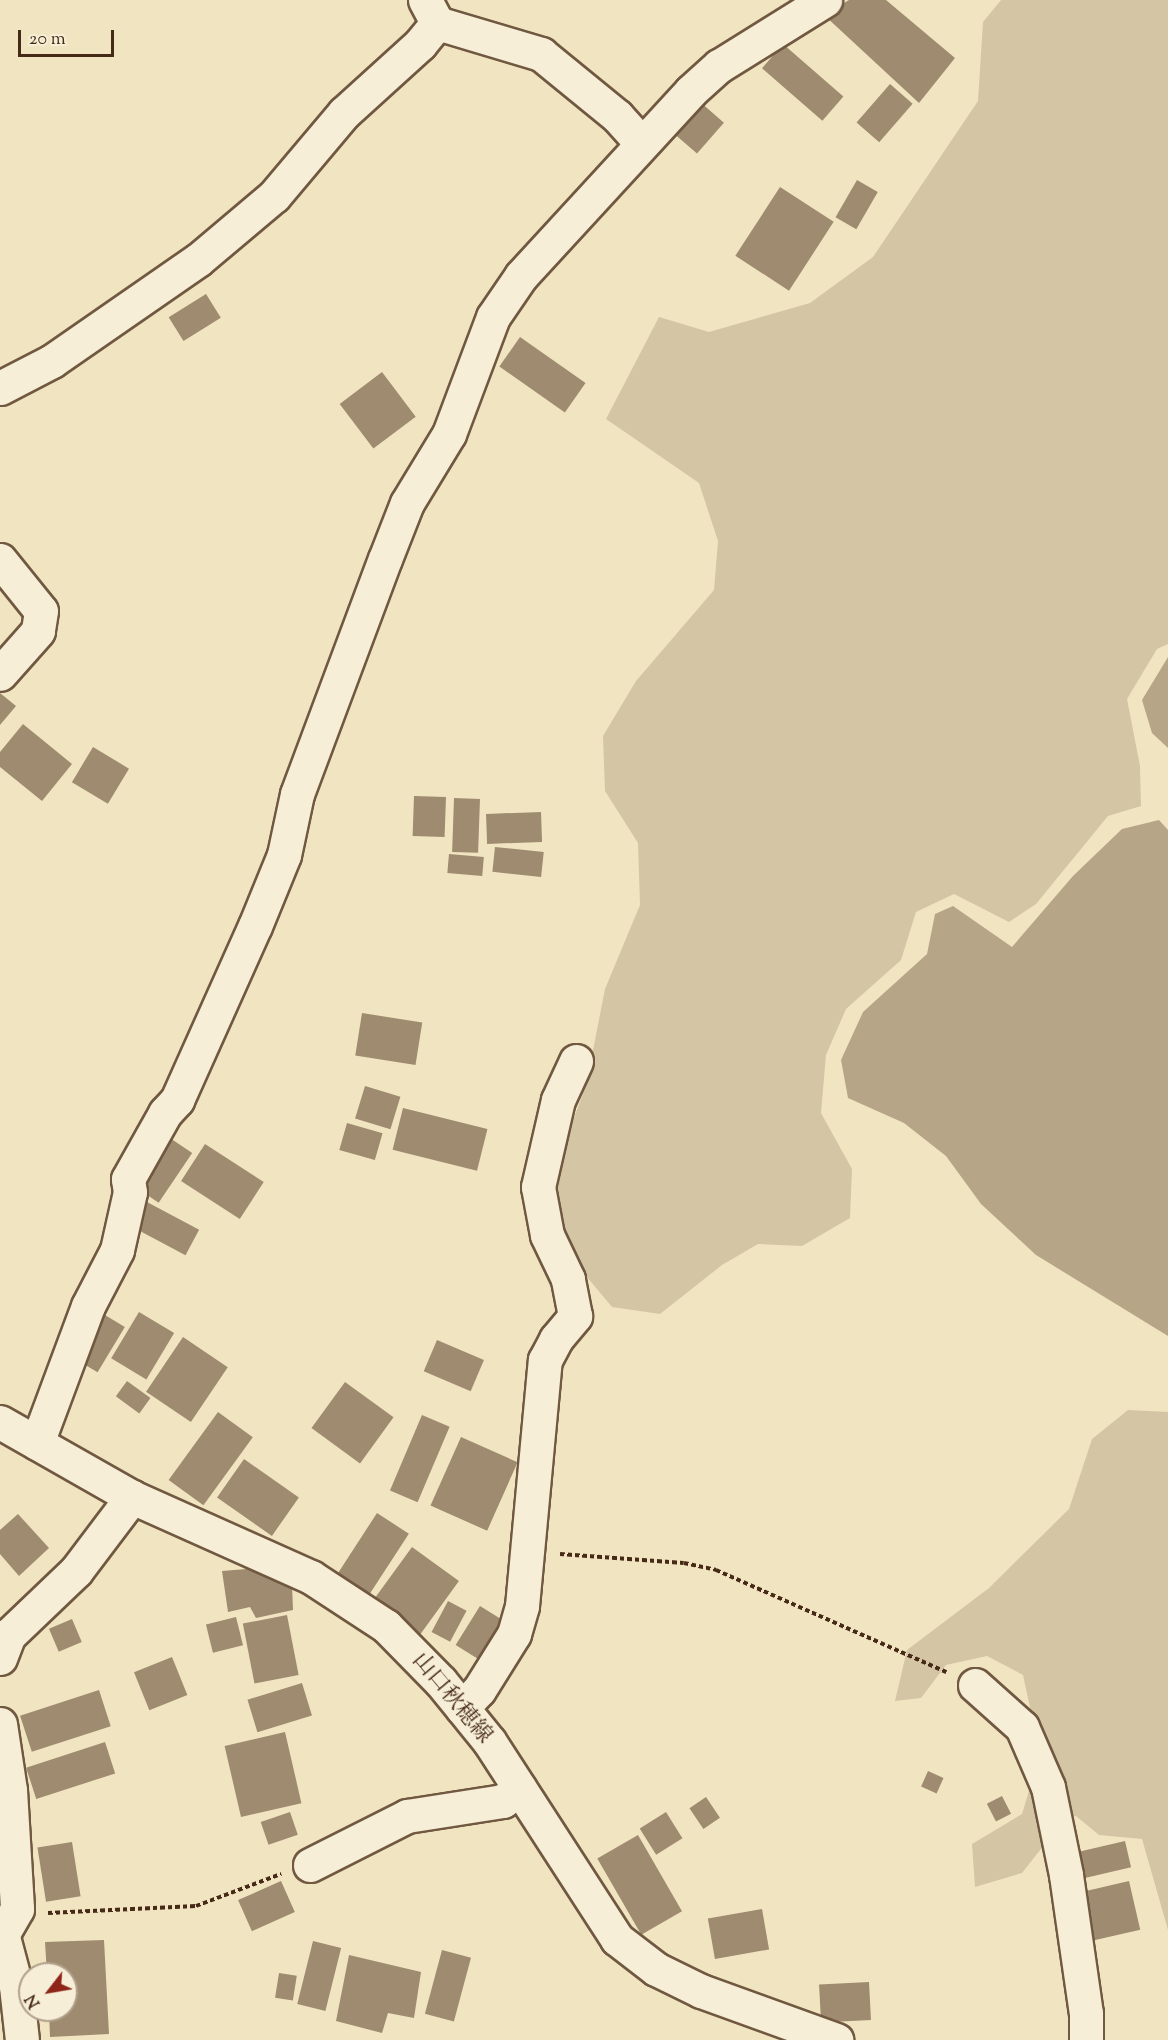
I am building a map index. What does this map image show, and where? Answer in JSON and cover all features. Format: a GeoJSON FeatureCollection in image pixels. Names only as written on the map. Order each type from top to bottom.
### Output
{"type":"FeatureCollection","features":[{"type":"Feature","properties":{"kind":"street"},"geometry":{"type":"LineString","coordinates":[[37,1443],[88,1306],[117,1250],[130,1192],[128,1179],[165,1113],[177,1100],[267,896],[284,855],[297,794],[388,550],[407,503],[449,434],[493,317],[521,276],[641,143],[660,129],[691,91],[719,66],[825,0]]}},
{"type":"Feature","properties":{"kind":"street"},"geometry":{"type":"LineString","coordinates":[[0,388],[52,361],[198,260],[274,196],[344,113],[420,44],[431,11],[541,54],[617,116],[641,143]]}},
{"type":"Feature","properties":{"kind":"street"},"geometry":{"type":"LineString","coordinates":[[0,560],[41,611],[38,631],[0,674]]}},
{"type":"Feature","properties":{"kind":"street"},"geometry":{"type":"LineString","coordinates":[[462,1708],[479,1690],[514,1634],[522,1606],[545,1360],[556,1339],[575,1316],[575,1305],[547,1235],[538,1187],[558,1100],[576,1061]]}},
{"type":"Feature","properties":{"kind":"street","name":"山口秋穂線"},"geometry":{"type":"LineString","coordinates":[[0,1422],[132,1497],[311,1577],[387,1626],[462,1708],[519,1788],[617,1939],[656,1969],[701,1990],[770,2019],[836,2040]]}},
{"type":"Feature","properties":{"kind":"street"},"geometry":{"type":"LineString","coordinates":[[0,1658],[9,1635],[76,1571],[132,1497]]}},
{"type":"Feature","properties":{"kind":"street"},"geometry":{"type":"LineString","coordinates":[[975,1685],[1022,1727],[1048,1787],[1066,1875],[1086,2013],[1086,2040]]}},
{"type":"Feature","properties":{"kind":"street"},"geometry":{"type":"LineString","coordinates":[[0,1724],[10,1790],[7,1928],[22,2040]]}},
{"type":"Feature","properties":{"kind":"street"},"geometry":{"type":"LineString","coordinates":[[310,1865],[407,1816],[503,1801],[519,1788]]}},
{"type":"Feature","properties":{"kind":"path"},"geometry":{"type":"LineString","coordinates":[[525,1568],[551,1563],[562,1552],[684,1563],[716,1570],[975,1685]]}},
{"type":"Feature","properties":{"kind":"path"},"geometry":{"type":"LineString","coordinates":[[7,1928],[31,1914],[196,1906],[310,1865]]}},
{"type":"Feature","properties":{"kind":"shaded area"},"geometry":{"type":"Polygon","coordinates":[[[1001,0],[1168,0],[1168,644],[1157,649],[1127,699],[1140,766],[1141,806],[1108,816],[1036,904],[1009,922],[954,894],[916,912],[901,960],[846,1009],[826,1055],[821,1113],[852,1169],[850,1218],[802,1246],[758,1244],[722,1265],[660,1314],[612,1307],[572,1259],[552,1176],[586,1086],[605,989],[640,905],[638,843],[605,791],[603,736],[636,681],[714,590],[718,541],[699,483],[606,419],[659,317],[709,332],[810,303],[873,257],[978,101],[983,22],[1001,0]]]}},
{"type":"Feature","properties":{"kind":"shaded area"},"geometry":{"type":"Polygon","coordinates":[[[1168,657],[1168,748],[1152,733],[1142,700],[1168,657]]]}},
{"type":"Feature","properties":{"kind":"shaded area"},"geometry":{"type":"Polygon","coordinates":[[[1159,820],[1168,830],[1168,1336],[1036,1255],[981,1204],[946,1156],[904,1123],[848,1098],[841,1060],[863,1012],[927,954],[935,914],[953,906],[1012,947],[1073,876],[1122,829],[1159,820]]]}},
{"type":"Feature","properties":{"kind":"shaded area"},"geometry":{"type":"Polygon","coordinates":[[[1128,1410],[1168,1412],[1168,1930],[1142,1839],[1099,1835],[1076,1816],[1051,1817],[1048,1840],[1022,1873],[975,1887],[972,1844],[1022,1814],[1040,1754],[1023,1675],[987,1656],[946,1665],[921,1698],[895,1701],[907,1650],[989,1588],[1069,1509],[1092,1439],[1128,1410]]]}},
{"type":"Feature","properties":{"kind":"building"},"geometry":{"type":"Polygon","coordinates":[[[849,0],[886,0],[955,58],[919,103],[824,15],[849,0]]]}},
{"type":"Feature","properties":{"kind":"building"},"geometry":{"type":"Polygon","coordinates":[[[783,44],[843,96],[822,121],[762,68],[783,44]]]}},
{"type":"Feature","properties":{"kind":"building"},"geometry":{"type":"Polygon","coordinates":[[[890,84],[913,104],[879,142],[857,122],[890,84]]]}},
{"type":"Feature","properties":{"kind":"building"},"geometry":{"type":"Polygon","coordinates":[[[699,101],[724,123],[697,154],[672,132],[699,101]]]}},
{"type":"Feature","properties":{"kind":"building"},"geometry":{"type":"Polygon","coordinates":[[[857,180],[878,192],[856,229],[836,217],[857,180]]]}},
{"type":"Feature","properties":{"kind":"building"},"geometry":{"type":"Polygon","coordinates":[[[780,187],[834,222],[789,291],[735,256],[780,187]]]}},
{"type":"Feature","properties":{"kind":"building"},"geometry":{"type":"Polygon","coordinates":[[[206,294],[221,318],[184,341],[169,317],[206,294]]]}},
{"type":"Feature","properties":{"kind":"building"},"geometry":{"type":"Polygon","coordinates":[[[520,337],[586,383],[565,412],[499,366],[520,337]]]}},
{"type":"Feature","properties":{"kind":"building"},"geometry":{"type":"Polygon","coordinates":[[[382,372],[416,417],[373,449],[340,404],[382,372]]]}},
{"type":"Feature","properties":{"kind":"building"},"geometry":{"type":"Polygon","coordinates":[[[0,693],[16,706],[0,725],[0,693]]]}},
{"type":"Feature","properties":{"kind":"building"},"geometry":{"type":"Polygon","coordinates":[[[23,724],[72,764],[42,801],[0,767],[0,752],[23,724]]]}},
{"type":"Feature","properties":{"kind":"building"},"geometry":{"type":"Polygon","coordinates":[[[93,747],[129,769],[108,804],[72,782],[93,747]]]}},
{"type":"Feature","properties":{"kind":"building"},"geometry":{"type":"Polygon","coordinates":[[[414,796],[446,797],[445,837],[413,836],[414,796]]]}},
{"type":"Feature","properties":{"kind":"building"},"geometry":{"type":"Polygon","coordinates":[[[454,798],[480,799],[478,853],[452,852],[454,798]]]}},
{"type":"Feature","properties":{"kind":"building"},"geometry":{"type":"Polygon","coordinates":[[[541,812],[542,842],[487,844],[486,814],[541,812]]]}},
{"type":"Feature","properties":{"kind":"building"},"geometry":{"type":"Polygon","coordinates":[[[495,847],[544,852],[541,877],[492,872],[495,847]]]}},
{"type":"Feature","properties":{"kind":"building"},"geometry":{"type":"Polygon","coordinates":[[[449,854],[484,857],[482,876],[447,873],[449,854]]]}},
{"type":"Feature","properties":{"kind":"building"},"geometry":{"type":"Polygon","coordinates":[[[362,1013],[422,1023],[416,1065],[355,1055],[362,1013]]]}},
{"type":"Feature","properties":{"kind":"building"},"geometry":{"type":"Polygon","coordinates":[[[365,1086],[400,1097],[390,1129],[355,1119],[365,1086]]]}},
{"type":"Feature","properties":{"kind":"building"},"geometry":{"type":"Polygon","coordinates":[[[403,1108],[487,1129],[477,1171],[393,1150],[403,1108]]]}},
{"type":"Feature","properties":{"kind":"building"},"geometry":{"type":"Polygon","coordinates":[[[347,1123],[383,1133],[375,1160],[339,1150],[347,1123]]]}},
{"type":"Feature","properties":{"kind":"building"},"geometry":{"type":"Polygon","coordinates":[[[164,1134],[192,1153],[159,1203],[130,1184],[164,1134]]]}},
{"type":"Feature","properties":{"kind":"building"},"geometry":{"type":"Polygon","coordinates":[[[205,1144],[264,1182],[240,1219],[181,1181],[205,1144]]]}},
{"type":"Feature","properties":{"kind":"building"},"geometry":{"type":"Polygon","coordinates":[[[147,1202],[199,1230],[185,1255],[133,1228],[147,1202]]]}},
{"type":"Feature","properties":{"kind":"building"},"geometry":{"type":"Polygon","coordinates":[[[100,1312],[125,1327],[98,1372],[73,1357],[100,1312]]]}},
{"type":"Feature","properties":{"kind":"building"},"geometry":{"type":"Polygon","coordinates":[[[139,1312],[174,1333],[146,1379],[111,1358],[139,1312]]]}},
{"type":"Feature","properties":{"kind":"building"},"geometry":{"type":"Polygon","coordinates":[[[183,1337],[228,1367],[191,1422],[146,1392],[183,1337]]]}},
{"type":"Feature","properties":{"kind":"building"},"geometry":{"type":"Polygon","coordinates":[[[437,1340],[484,1360],[471,1391],[424,1371],[437,1340]]]}},
{"type":"Feature","properties":{"kind":"building"},"geometry":{"type":"Polygon","coordinates":[[[127,1381],[150,1398],[139,1413],[116,1396],[127,1381]]]}},
{"type":"Feature","properties":{"kind":"building"},"geometry":{"type":"Polygon","coordinates":[[[345,1382],[394,1417],[360,1463],[311,1428],[345,1382]]]}},
{"type":"Feature","properties":{"kind":"building"},"geometry":{"type":"Polygon","coordinates":[[[218,1412],[253,1437],[203,1505],[169,1480],[218,1412]]]}},
{"type":"Feature","properties":{"kind":"building"},"geometry":{"type":"Polygon","coordinates":[[[422,1415],[450,1427],[418,1502],[390,1490],[422,1415]]]}},
{"type":"Feature","properties":{"kind":"building"},"geometry":{"type":"Polygon","coordinates":[[[461,1437],[518,1462],[487,1531],[430,1506],[461,1437]]]}},
{"type":"Feature","properties":{"kind":"building"},"geometry":{"type":"Polygon","coordinates":[[[244,1459],[299,1497],[272,1536],[217,1498],[244,1459]]]}},
{"type":"Feature","properties":{"kind":"building"},"geometry":{"type":"Polygon","coordinates":[[[377,1513],[409,1534],[368,1597],[336,1576],[377,1513]]]}},
{"type":"Feature","properties":{"kind":"building"},"geometry":{"type":"Polygon","coordinates":[[[18,1514],[49,1548],[19,1576],[0,1554],[0,1530],[18,1514]]]}},
{"type":"Feature","properties":{"kind":"building"},"geometry":{"type":"Polygon","coordinates":[[[412,1547],[459,1581],[418,1637],[371,1603],[412,1547]]]}},
{"type":"Feature","properties":{"kind":"building"},"geometry":{"type":"Polygon","coordinates":[[[259,1568],[292,1584],[293,1610],[256,1618],[250,1607],[228,1612],[222,1571],[259,1568]]]}},
{"type":"Feature","properties":{"kind":"building"},"geometry":{"type":"Polygon","coordinates":[[[448,1601],[467,1611],[450,1642],[432,1632],[448,1601]]]}},
{"type":"Feature","properties":{"kind":"building"},"geometry":{"type":"Polygon","coordinates":[[[480,1606],[504,1621],[479,1660],[456,1645],[480,1606]]]}},
{"type":"Feature","properties":{"kind":"building"},"geometry":{"type":"Polygon","coordinates":[[[287,1615],[299,1675],[254,1683],[243,1624],[287,1615]]]}},
{"type":"Feature","properties":{"kind":"building"},"geometry":{"type":"Polygon","coordinates":[[[236,1617],[243,1645],[213,1653],[206,1624],[236,1617]]]}},
{"type":"Feature","properties":{"kind":"building"},"geometry":{"type":"Polygon","coordinates":[[[72,1619],[82,1642],[59,1652],[49,1629],[72,1619]]]}},
{"type":"Feature","properties":{"kind":"building"},"geometry":{"type":"Polygon","coordinates":[[[172,1657],[187,1695],[149,1710],[134,1672],[172,1657]]]}},
{"type":"Feature","properties":{"kind":"building"},"geometry":{"type":"Polygon","coordinates":[[[302,1683],[312,1716],[257,1732],[247,1700],[302,1683]]]}},
{"type":"Feature","properties":{"kind":"building"},"geometry":{"type":"Polygon","coordinates":[[[99,1690],[111,1726],[32,1752],[20,1716],[99,1690]]]}},
{"type":"Feature","properties":{"kind":"building"},"geometry":{"type":"Polygon","coordinates":[[[285,1732],[301,1803],[241,1817],[225,1746],[285,1732]]]}},
{"type":"Feature","properties":{"kind":"building"},"geometry":{"type":"Polygon","coordinates":[[[105,1742],[115,1773],[36,1799],[26,1768],[105,1742]]]}},
{"type":"Feature","properties":{"kind":"building"},"geometry":{"type":"Polygon","coordinates":[[[928,1771],[944,1778],[937,1793],[921,1787],[928,1771]]]}},
{"type":"Feature","properties":{"kind":"building"},"geometry":{"type":"Polygon","coordinates":[[[1002,1796],[1011,1814],[996,1822],[987,1804],[1002,1796]]]}},
{"type":"Feature","properties":{"kind":"building"},"geometry":{"type":"Polygon","coordinates":[[[706,1797],[720,1818],[703,1829],[689,1808],[706,1797]]]}},
{"type":"Feature","properties":{"kind":"building"},"geometry":{"type":"Polygon","coordinates":[[[290,1812],[298,1835],[269,1845],[261,1822],[290,1812]]]}},
{"type":"Feature","properties":{"kind":"building"},"geometry":{"type":"Polygon","coordinates":[[[666,1812],[682,1838],[656,1855],[640,1828],[666,1812]]]}},
{"type":"Feature","properties":{"kind":"building"},"geometry":{"type":"Polygon","coordinates":[[[638,1835],[682,1911],[641,1935],[597,1858],[638,1835]]]}},
{"type":"Feature","properties":{"kind":"building"},"geometry":{"type":"Polygon","coordinates":[[[1125,1841],[1131,1867],[1078,1879],[1072,1853],[1125,1841]]]}},
{"type":"Feature","properties":{"kind":"building"},"geometry":{"type":"Polygon","coordinates":[[[72,1842],[81,1896],[46,1902],[37,1847],[72,1842]]]}},
{"type":"Feature","properties":{"kind":"building"},"geometry":{"type":"Polygon","coordinates":[[[281,1881],[295,1912],[252,1931],[238,1900],[281,1881]]]}},
{"type":"Feature","properties":{"kind":"building"},"geometry":{"type":"Polygon","coordinates":[[[1129,1881],[1140,1930],[1088,1942],[1076,1893],[1129,1881]]]}},
{"type":"Feature","properties":{"kind":"building"},"geometry":{"type":"Polygon","coordinates":[[[762,1909],[769,1949],[715,1959],[708,1919],[762,1909]]]}},
{"type":"Feature","properties":{"kind":"building"},"geometry":{"type":"Polygon","coordinates":[[[104,1940],[109,2034],[50,2037],[49,2022],[78,2022],[78,1962],[46,1962],[45,1942],[104,1940]]]}},
{"type":"Feature","properties":{"kind":"building"},"geometry":{"type":"Polygon","coordinates":[[[313,1941],[341,1948],[325,2011],[297,2004],[313,1941]]]}},
{"type":"Feature","properties":{"kind":"building"},"geometry":{"type":"Polygon","coordinates":[[[442,1950],[471,1958],[454,2022],[425,2014],[442,1950]]]}},
{"type":"Feature","properties":{"kind":"building"},"geometry":{"type":"Polygon","coordinates":[[[349,1955],[421,1972],[414,2018],[388,2013],[382,2033],[336,2021],[349,1955]]]}},
{"type":"Feature","properties":{"kind":"building"},"geometry":{"type":"Polygon","coordinates":[[[279,1973],[297,1976],[293,2001],[275,1998],[279,1973]]]}},
{"type":"Feature","properties":{"kind":"building"},"geometry":{"type":"Polygon","coordinates":[[[869,1982],[871,2020],[821,2023],[819,1985],[869,1982]]]}}]}
